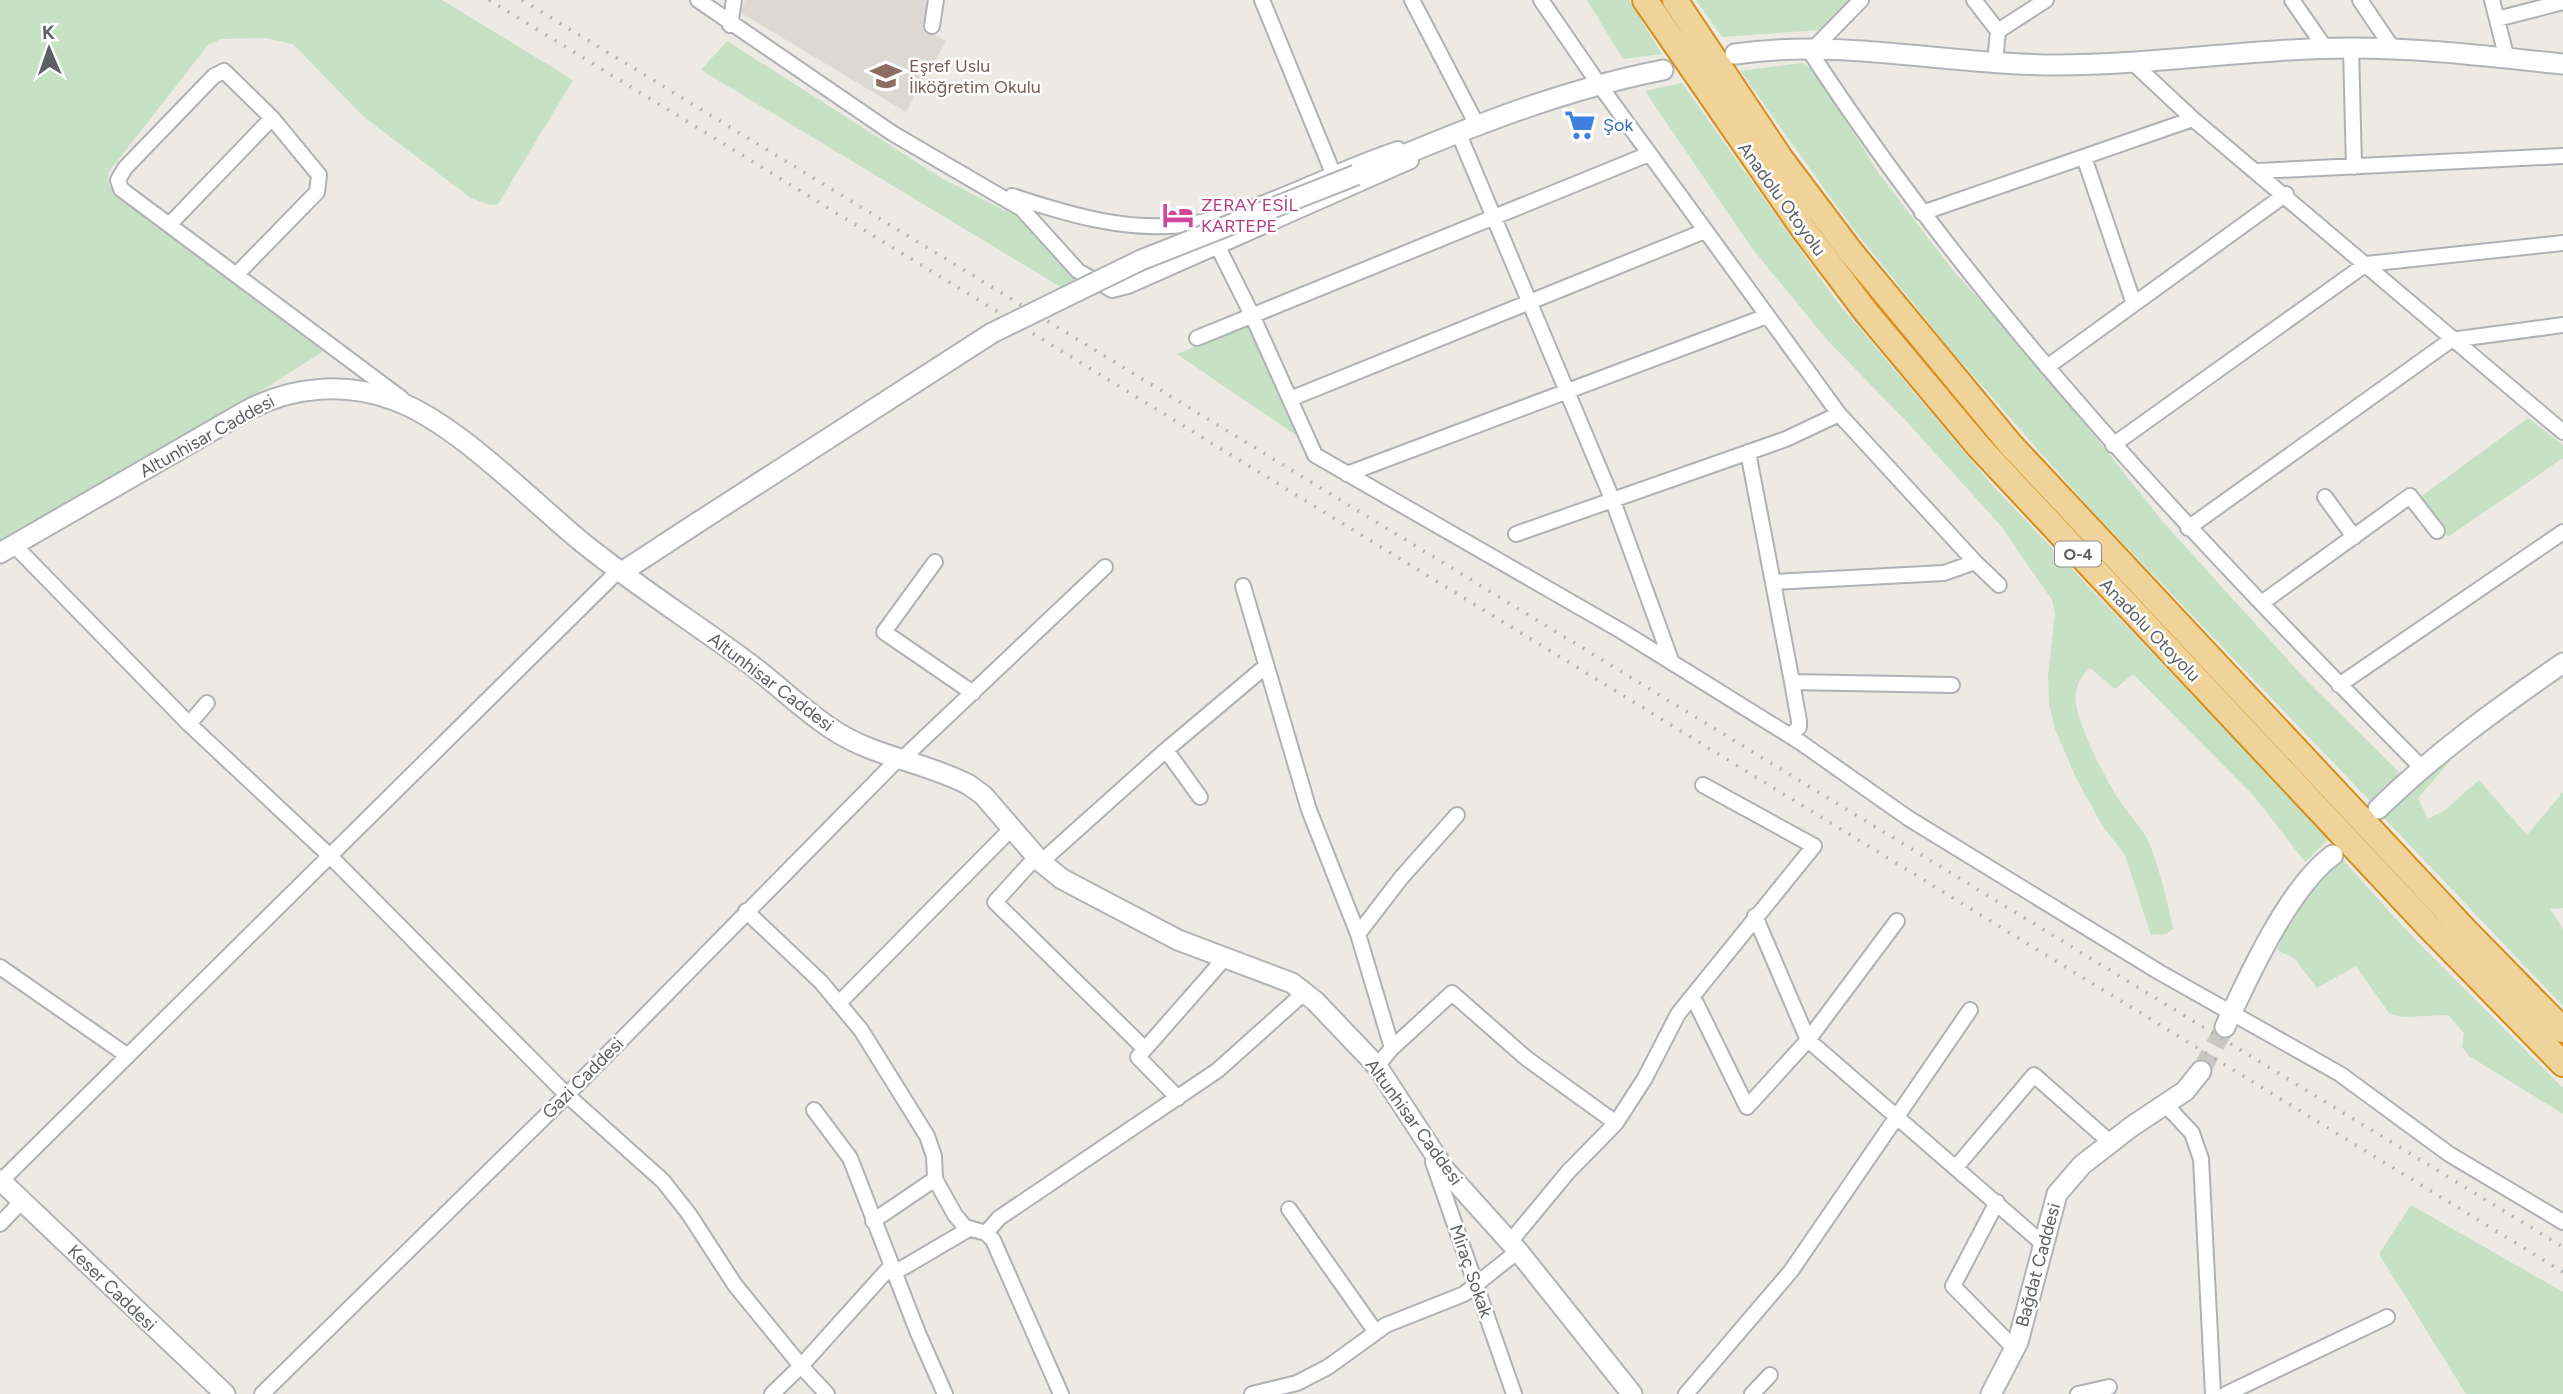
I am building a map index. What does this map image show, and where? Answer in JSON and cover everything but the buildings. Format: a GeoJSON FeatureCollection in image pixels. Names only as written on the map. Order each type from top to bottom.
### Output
{"type":"FeatureCollection","features":[{"type":"Feature","properties":{"kind":"highway","name":"Anadolu Otoyolu"},"geometry":{"type":"LineString","coordinates":[[1645,0],[1804,230],[1866,312],[1979,447],[2428,926],[2563,1064]]}},
{"type":"Feature","properties":{"kind":"highway","name":"Anadolu Otoyolu"},"geometry":{"type":"LineString","coordinates":[[1675,0],[1781,159],[1851,252],[2010,444],[2466,931],[2563,1030]]}},
{"type":"Feature","properties":{"kind":"street"},"geometry":{"type":"LineString","coordinates":[[698,0],[730,25],[915,148],[994,191],[1032,218],[1078,271],[1112,290],[1128,286],[1383,175],[1458,132]]}},
{"type":"Feature","properties":{"kind":"street"},"geometry":{"type":"LineString","coordinates":[[730,25],[734,0]]}},
{"type":"Feature","properties":{"kind":"street"},"geometry":{"type":"LineString","coordinates":[[932,26],[936,0]]}},
{"type":"Feature","properties":{"kind":"street"},"geometry":{"type":"LineString","coordinates":[[1262,0],[1333,173]]}},
{"type":"Feature","properties":{"kind":"street"},"geometry":{"type":"LineString","coordinates":[[1412,0],[1477,125]]}},
{"type":"Feature","properties":{"kind":"street"},"geometry":{"type":"LineString","coordinates":[[1541,0],[1649,154],[1839,414],[1999,585]]}},
{"type":"Feature","properties":{"kind":"street"},"geometry":{"type":"LineString","coordinates":[[1811,47],[1861,0]]}},
{"type":"Feature","properties":{"kind":"street"},"geometry":{"type":"LineString","coordinates":[[1974,0],[1998,32],[1995,62]]}},
{"type":"Feature","properties":{"kind":"street"},"geometry":{"type":"LineString","coordinates":[[1998,32],[2046,0]]}},
{"type":"Feature","properties":{"kind":"street"},"geometry":{"type":"LineString","coordinates":[[2292,0],[2326,49]]}},
{"type":"Feature","properties":{"kind":"street"},"geometry":{"type":"LineString","coordinates":[[2360,0],[2393,49]]}},
{"type":"Feature","properties":{"kind":"street"},"geometry":{"type":"LineString","coordinates":[[2492,0],[2507,59]]}},
{"type":"Feature","properties":{"kind":"street"},"geometry":{"type":"LineString","coordinates":[[2497,19],[2563,2]]}},
{"type":"Feature","properties":{"kind":"street"},"geometry":{"type":"LineString","coordinates":[[1811,47],[1866,139],[1922,213],[2113,445],[2188,528],[2421,767]]}},
{"type":"Feature","properties":{"kind":"street"},"geometry":{"type":"LineString","coordinates":[[1735,54],[1811,47],[2055,65],[2351,48],[2393,49],[2563,64]]}},
{"type":"Feature","properties":{"kind":"street"},"geometry":{"type":"LineString","coordinates":[[2351,48],[2354,167]]}},
{"type":"Feature","properties":{"kind":"street"},"geometry":{"type":"LineString","coordinates":[[2132,62],[2193,119],[2286,194],[2451,340],[2563,432]]}},
{"type":"Feature","properties":{"kind":"street"},"geometry":{"type":"LineString","coordinates":[[1,1180],[620,571],[992,333],[1141,260],[1477,125],[1598,83],[1663,70]]}},
{"type":"Feature","properties":{"kind":"street"},"geometry":{"type":"LineString","coordinates":[[236,275],[317,192],[320,183],[314,166],[272,118],[227,72],[219,72],[141,150],[120,175],[120,185],[169,225],[236,275],[419,411]]}},
{"type":"Feature","properties":{"kind":"street"},"geometry":{"type":"LineString","coordinates":[[169,225],[272,118]]}},
{"type":"Feature","properties":{"kind":"street"},"geometry":{"type":"LineString","coordinates":[[1922,213],[2193,119]]}},
{"type":"Feature","properties":{"kind":"street"},"geometry":{"type":"LineString","coordinates":[[994,191],[1109,223],[1178,225],[1232,213],[1399,148],[1458,132]]}},
{"type":"Feature","properties":{"kind":"street"},"geometry":{"type":"LineString","coordinates":[[1458,132],[1613,501],[1672,663]]}},
{"type":"Feature","properties":{"kind":"street"},"geometry":{"type":"LineString","coordinates":[[1197,338],[1649,154]]}},
{"type":"Feature","properties":{"kind":"street"},"geometry":{"type":"LineString","coordinates":[[2258,171],[2563,156]]}},
{"type":"Feature","properties":{"kind":"street"},"geometry":{"type":"LineString","coordinates":[[2084,157],[2134,304]]}},
{"type":"Feature","properties":{"kind":"street"},"geometry":{"type":"LineString","coordinates":[[2048,367],[2286,194]]}},
{"type":"Feature","properties":{"kind":"street"},"geometry":{"type":"LineString","coordinates":[[1290,399],[1705,231]]}},
{"type":"Feature","properties":{"kind":"street"},"geometry":{"type":"LineString","coordinates":[[2113,445],[2366,264],[2563,243]]}},
{"type":"Feature","properties":{"kind":"street"},"geometry":{"type":"LineString","coordinates":[[1218,247],[1315,455],[1672,663],[1790,736],[1908,818],[2159,972],[2228,1020],[2340,1074],[2449,1154],[2563,1222]]}},
{"type":"Feature","properties":{"kind":"street"},"geometry":{"type":"LineString","coordinates":[[1347,474],[1767,316]]}},
{"type":"Feature","properties":{"kind":"street"},"geometry":{"type":"LineString","coordinates":[[2188,528],[2451,340],[2563,324]]}},
{"type":"Feature","properties":{"kind":"street","name":"Altunhisar Caddesi"},"geometry":{"type":"LineString","coordinates":[[8,550],[246,411],[280,396],[326,388],[351,389],[375,394],[419,411],[456,437],[620,571],[743,659],[831,728],[853,741],[969,785],[984,795],[1039,860],[1062,878],[1115,909],[1224,959],[1280,977],[1305,992],[1377,1066],[1428,1147],[1514,1247],[1632,1394]]}},
{"type":"Feature","properties":{"kind":"street"},"geometry":{"type":"LineString","coordinates":[[1516,534],[1748,452],[1839,414]]}},
{"type":"Feature","properties":{"kind":"street"},"geometry":{"type":"LineString","coordinates":[[1748,452],[1799,727],[1790,736]]}},
{"type":"Feature","properties":{"kind":"street"},"geometry":{"type":"LineString","coordinates":[[2263,602],[2410,496],[2437,531]]}},
{"type":"Feature","properties":{"kind":"street"},"geometry":{"type":"LineString","coordinates":[[2325,497],[2354,537]]}},
{"type":"Feature","properties":{"kind":"street"},"geometry":{"type":"LineString","coordinates":[[2339,685],[2563,532]]}},
{"type":"Feature","properties":{"kind":"street"},"geometry":{"type":"LineString","coordinates":[[8,550],[331,857],[567,1095],[663,1181],[689,1214],[735,1284],[827,1394]]}},
{"type":"Feature","properties":{"kind":"street"},"geometry":{"type":"LineString","coordinates":[[935,562],[884,632],[973,693]]}},
{"type":"Feature","properties":{"kind":"street"},"geometry":{"type":"LineString","coordinates":[[1774,582],[1944,573],[1975,562]]}},
{"type":"Feature","properties":{"kind":"street","name":"Gazi Caddesi"},"geometry":{"type":"LineString","coordinates":[[262,1394],[567,1095],[746,911],[901,759],[1105,567]]}},
{"type":"Feature","properties":{"kind":"street"},"geometry":{"type":"LineString","coordinates":[[1243,586],[1308,810],[1358,934],[1392,1048]]}},
{"type":"Feature","properties":{"kind":"street"},"geometry":{"type":"LineString","coordinates":[[2378,809],[2421,767],[2483,718],[2563,663]]}},
{"type":"Feature","properties":{"kind":"street"},"geometry":{"type":"LineString","coordinates":[[1145,1049],[995,902],[1039,860],[1266,666]]}},
{"type":"Feature","properties":{"kind":"street"},"geometry":{"type":"LineString","coordinates":[[1792,681],[1952,685]]}},
{"type":"Feature","properties":{"kind":"street"},"geometry":{"type":"LineString","coordinates":[[189,724],[207,703]]}},
{"type":"Feature","properties":{"kind":"street"},"geometry":{"type":"LineString","coordinates":[[1166,750],[1200,797]]}},
{"type":"Feature","properties":{"kind":"street"},"geometry":{"type":"LineString","coordinates":[[1252,1394],[1280,1390],[1315,1374],[1375,1331],[1476,1287],[1514,1247],[1568,1172],[1616,1123],[1645,1078],[1669,1028],[1755,916],[1814,846],[1703,785]]}},
{"type":"Feature","properties":{"kind":"street"},"geometry":{"type":"LineString","coordinates":[[1358,934],[1401,878],[1457,815]]}},
{"type":"Feature","properties":{"kind":"street"},"geometry":{"type":"LineString","coordinates":[[839,1003],[1012,828]]}},
{"type":"Feature","properties":{"kind":"street"},"geometry":{"type":"LineString","coordinates":[[2228,1020],[2298,895],[2318,866],[2333,855]]}},
{"type":"Feature","properties":{"kind":"street"},"geometry":{"type":"LineString","coordinates":[[746,911],[839,1003],[867,1040],[927,1136],[934,1156],[935,1179],[959,1222],[969,1229],[986,1233],[992,1240],[1061,1394]]}},
{"type":"Feature","properties":{"kind":"street"},"geometry":{"type":"LineString","coordinates":[[1755,916],[1808,1040],[1957,1166],[2042,1243]]}},
{"type":"Feature","properties":{"kind":"street"},"geometry":{"type":"LineString","coordinates":[[1693,997],[1747,1107],[1808,1040],[1896,921]]}},
{"type":"Feature","properties":{"kind":"street"},"geometry":{"type":"LineString","coordinates":[[1178,1098],[1138,1057],[1224,959]]}},
{"type":"Feature","properties":{"kind":"street"},"geometry":{"type":"LineString","coordinates":[[0,967],[128,1056]]}},
{"type":"Feature","properties":{"kind":"street"},"geometry":{"type":"LineString","coordinates":[[986,1233],[991,1225],[1013,1208],[1178,1098],[1249,1046],[1305,992]]}},
{"type":"Feature","properties":{"kind":"street"},"geometry":{"type":"LineString","coordinates":[[1377,1066],[1392,1048],[1452,993],[1527,1058],[1616,1123]]}},
{"type":"Feature","properties":{"kind":"street"},"geometry":{"type":"LineString","coordinates":[[1686,1394],[1791,1271],[1970,1010]]}},
{"type":"Feature","properties":{"kind":"street","name":"Bağdat Caddesi"},"geometry":{"type":"LineString","coordinates":[[1991,1394],[2015,1349],[2057,1194],[2082,1165],[2190,1086],[2201,1071]]}},
{"type":"Feature","properties":{"kind":"street"},"geometry":{"type":"LineString","coordinates":[[1957,1166],[2034,1075],[2111,1143]]}},
{"type":"Feature","properties":{"kind":"street"},"geometry":{"type":"LineString","coordinates":[[2165,1104],[2192,1133],[2201,1159],[2213,1394]]}},
{"type":"Feature","properties":{"kind":"street"},"geometry":{"type":"LineString","coordinates":[[814,1110],[850,1158],[892,1269],[945,1394]]}},
{"type":"Feature","properties":{"kind":"street","name":"Miraç Sokak"},"geometry":{"type":"LineString","coordinates":[[1428,1147],[1514,1394]]}},
{"type":"Feature","properties":{"kind":"street"},"geometry":{"type":"LineString","coordinates":[[873,1221],[935,1179]]}},
{"type":"Feature","properties":{"kind":"street","name":"Keser Caddesi"},"geometry":{"type":"LineString","coordinates":[[1,1180],[225,1394]]}},
{"type":"Feature","properties":{"kind":"street"},"geometry":{"type":"LineString","coordinates":[[0,1224],[22,1201]]}},
{"type":"Feature","properties":{"kind":"street"},"geometry":{"type":"LineString","coordinates":[[1997,1202],[1953,1286],[2015,1349]]}},
{"type":"Feature","properties":{"kind":"street"},"geometry":{"type":"LineString","coordinates":[[1289,1209],[1375,1331]]}},
{"type":"Feature","properties":{"kind":"street"},"geometry":{"type":"LineString","coordinates":[[772,1394],[802,1366],[892,1269],[969,1229]]}},
{"type":"Feature","properties":{"kind":"street"},"geometry":{"type":"LineString","coordinates":[[2226,1394],[2387,1317]]}},
{"type":"Feature","properties":{"kind":"street"},"geometry":{"type":"LineString","coordinates":[[1752,1394],[1770,1375]]}},
{"type":"Feature","properties":{"kind":"street"},"geometry":{"type":"LineString","coordinates":[[2078,1394],[2109,1387]]}},
{"type":"Feature","properties":{"kind":"shaded area","name":"Eşref Uslu İlköğretim Okulu"},"geometry":{"type":"Polygon","coordinates":[[[745,0],[928,0],[923,28],[946,41],[906,112],[741,13],[745,0]]]}},
{"type":"Feature","properties":{"kind":"green space"},"geometry":{"type":"Polygon","coordinates":[[[0,0],[442,0],[573,80],[498,204],[490,205],[471,198],[364,117],[293,44],[266,38],[221,39],[208,45],[108,173],[109,186],[320,345],[322,352],[239,405],[0,546],[0,0]]]}},
{"type":"Feature","properties":{"kind":"green space"},"geometry":{"type":"Polygon","coordinates":[[[1587,0],[1629,0],[1662,54],[1623,59],[1587,0]]]}},
{"type":"Feature","properties":{"kind":"green space"},"geometry":{"type":"Polygon","coordinates":[[[1696,0],[1849,0],[1820,30],[1722,37],[1696,0]]]}},
{"type":"Feature","properties":{"kind":"green space"},"geometry":{"type":"Polygon","coordinates":[[[727,41],[943,179],[1016,216],[1080,281],[1064,289],[701,70],[727,41]]]}},
{"type":"Feature","properties":{"kind":"green space"},"geometry":{"type":"Polygon","coordinates":[[[1802,63],[1813,70],[1880,175],[1952,269],[2045,373],[2163,522],[2306,680],[2400,773],[2370,801],[2094,513],[1953,353],[1851,226],[1740,71],[1802,63]]]}},
{"type":"Feature","properties":{"kind":"green space"},"geometry":{"type":"Polygon","coordinates":[[[1682,83],[1835,299],[1993,486],[2329,839],[2305,862],[2254,796],[2133,674],[2115,689],[2090,668],[2081,678],[2076,691],[2078,713],[2095,757],[2114,792],[2149,842],[2169,910],[2173,929],[2166,934],[2151,935],[2125,855],[2102,825],[2076,778],[2055,729],[2049,704],[2048,676],[2055,613],[2052,600],[2001,526],[1907,422],[1828,341],[1751,247],[1645,91],[1682,83]]]}},
{"type":"Feature","properties":{"kind":"green space"},"geometry":{"type":"Polygon","coordinates":[[[1249,324],[1297,436],[1177,354],[1249,324]]]}},
{"type":"Feature","properties":{"kind":"green space"},"geometry":{"type":"Polygon","coordinates":[[[2528,418],[2563,445],[2563,458],[2448,537],[2419,498],[2528,418]]]}},
{"type":"Feature","properties":{"kind":"green space"},"geometry":{"type":"Polygon","coordinates":[[[2458,747],[2450,761],[2418,798],[2428,819],[2445,810],[2479,780],[2527,835],[2563,792],[2563,908],[2550,909],[2563,929],[2563,1006],[2383,817],[2458,747]]]}},
{"type":"Feature","properties":{"kind":"green space"},"geometry":{"type":"Polygon","coordinates":[[[2342,859],[2408,932],[2563,1088],[2563,1114],[2469,1056],[2462,1047],[2464,1033],[2448,1015],[2401,1017],[2389,1013],[2356,966],[2317,988],[2295,959],[2277,950],[2304,900],[2321,878],[2342,859]]]}},
{"type":"Feature","properties":{"kind":"green space"},"geometry":{"type":"Polygon","coordinates":[[[2411,1205],[2563,1292],[2563,1394],[2466,1394],[2379,1254],[2411,1205]]]}},
{"type":"Feature","properties":{"kind":"tunnel"},"geometry":{"type":"LineString","coordinates":[[2201,1071],[2225,1027]]}},
{"type":"Feature","properties":{"kind":"railway"},"geometry":{"type":"LineString","coordinates":[[489,0],[2563,1272]]}},
{"type":"Feature","properties":{"kind":"railway"},"geometry":{"type":"LineString","coordinates":[[522,0],[2563,1247]]}},
{"type":"Feature","properties":{"kind":"place","name":"Eşref Uslu İlköğretim Okulu"},"geometry":{"type":"Point","coordinates":[886,76]}},
{"type":"Feature","properties":{"kind":"place","name":"Şok"},"geometry":{"type":"Point","coordinates":[1580,125]}},
{"type":"Feature","properties":{"kind":"place","name":"ZERAY ESİL KARTEPE"},"geometry":{"type":"Point","coordinates":[1178,215]}}]}
